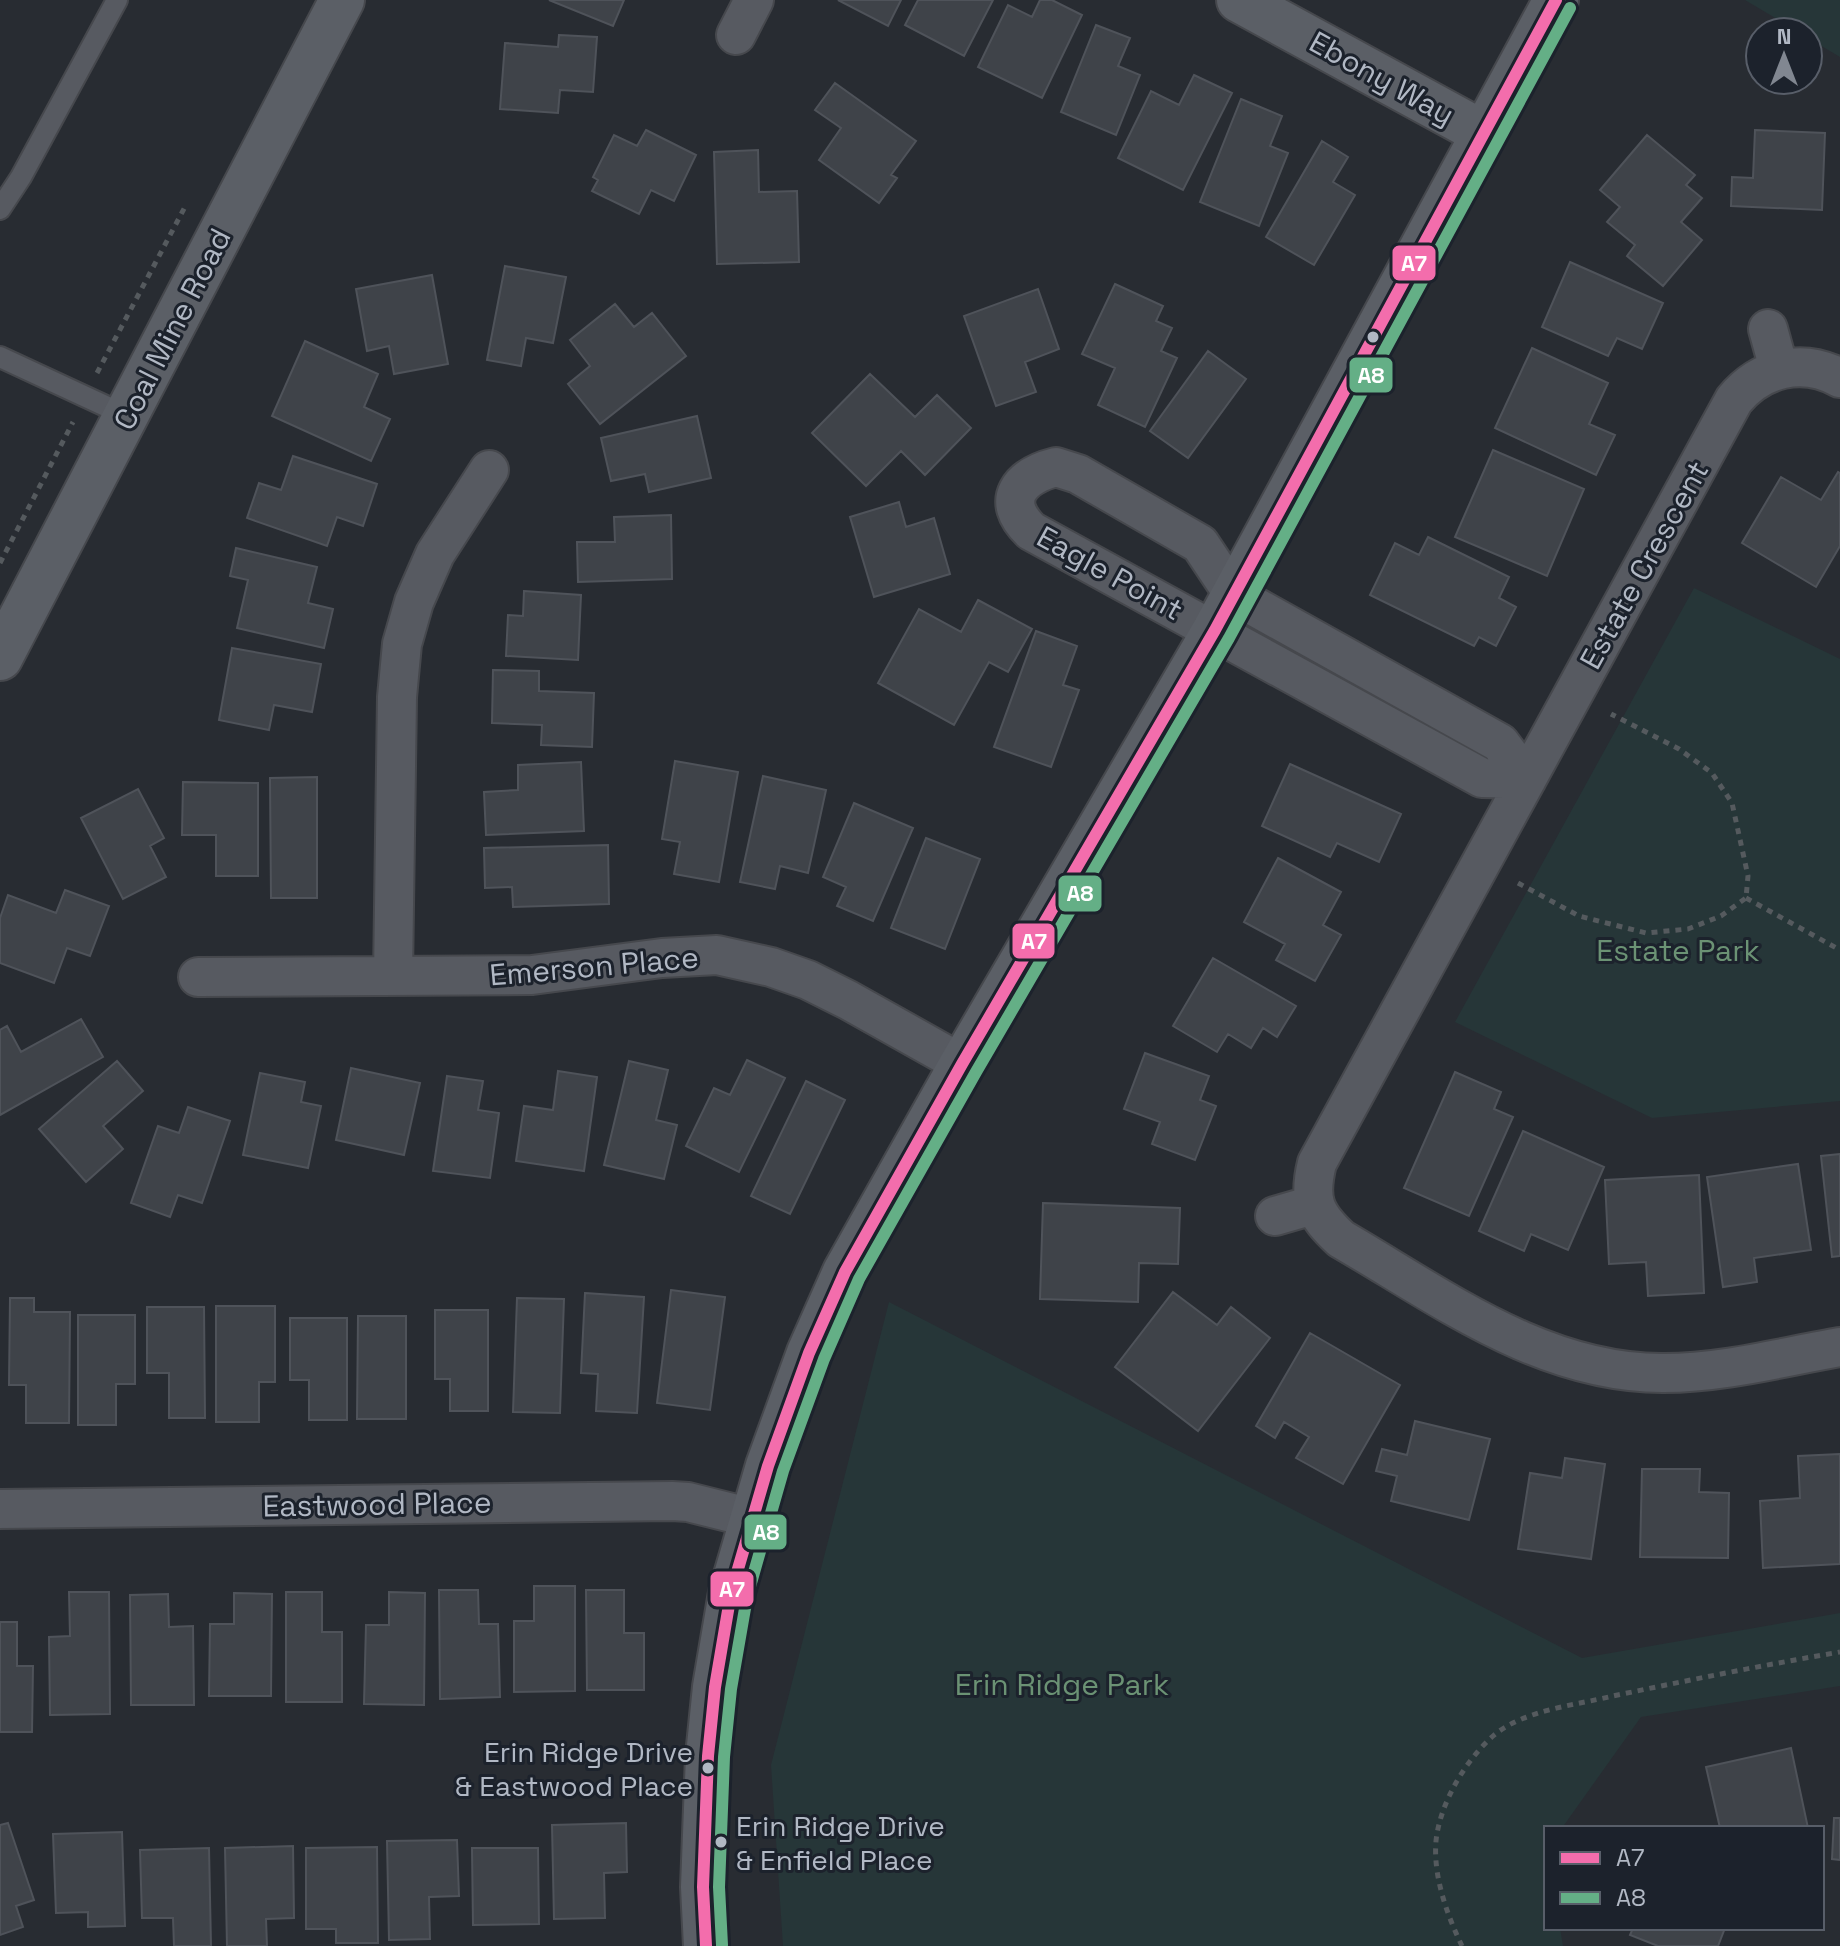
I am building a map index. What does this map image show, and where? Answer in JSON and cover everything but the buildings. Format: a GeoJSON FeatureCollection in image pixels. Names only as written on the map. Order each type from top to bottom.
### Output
{"type":"FeatureCollection","features":[{"type":"Feature","properties":{"kind":"street","name":"Coal Mine Road"},"geometry":{"type":"LineString","coordinates":[[0,658],[342,0]]}},
{"type":"Feature","properties":{"kind":"street"},"geometry":{"type":"LineString","coordinates":[[736,35],[754,0]]}},
{"type":"Feature","properties":{"kind":"street","name":"Ebony Way"},"geometry":{"type":"LineString","coordinates":[[1239,0],[1483,133]]}},
{"type":"Feature","properties":{"kind":"street"},"geometry":{"type":"LineString","coordinates":[[706,1946],[704,1826],[715,1687],[731,1593],[791,1396],[845,1272],[1224,612],[1556,0]]}},
{"type":"Feature","properties":{"kind":"street"},"geometry":{"type":"LineString","coordinates":[[1768,329],[1779,369]]}},
{"type":"Feature","properties":{"kind":"street","name":"Estate Crescent"},"geometry":{"type":"LineString","coordinates":[[1313,1205],[1313,1179],[1317,1163],[1734,400],[1744,387],[1760,376],[1779,369],[1819,369],[1840,378]]}},
{"type":"Feature","properties":{"kind":"street","name":"Eagle Point"},"geometry":{"type":"LineString","coordinates":[[1056,467],[1078,474],[1200,544],[1224,612],[1164,606],[1031,531],[1016,511],[1016,496],[1023,483],[1033,473],[1056,467]]}},
{"type":"Feature","properties":{"kind":"street"},"geometry":{"type":"LineString","coordinates":[[393,976],[397,697],[402,644],[414,602],[435,554],[489,470]]}},
{"type":"Feature","properties":{"kind":"street"},"geometry":{"type":"LineString","coordinates":[[1224,612],[1482,778],[1527,779]]}},
{"type":"Feature","properties":{"kind":"street","name":"Emerson Place"},"geometry":{"type":"LineString","coordinates":[[198,977],[532,975],[692,955],[738,958],[808,980],[962,1064]]}},
{"type":"Feature","properties":{"kind":"street"},"geometry":{"type":"LineString","coordinates":[[1275,1216],[1313,1205],[1328,1227],[1341,1239],[1509,1337],[1565,1358],[1623,1370],[1663,1373],[1723,1368],[1840,1347]]}},
{"type":"Feature","properties":{"kind":"street","name":"Eastwood Place"},"geometry":{"type":"LineString","coordinates":[[0,1509],[672,1501],[752,1518]]}},
{"type":"Feature","properties":{"kind":"lane"},"geometry":{"type":"LineString","coordinates":[[0,209],[21,177],[117,0]]}},
{"type":"Feature","properties":{"kind":"lane"},"geometry":{"type":"LineString","coordinates":[[0,357],[127,416]]}},
{"type":"Feature","properties":{"kind":"path"},"geometry":{"type":"LineString","coordinates":[[0,563],[116,334],[187,203]]}},
{"type":"Feature","properties":{"kind":"path"},"geometry":{"type":"LineString","coordinates":[[1518,883],[1579,916],[1646,933],[1688,929],[1721,916],[1746,898],[1748,876],[1732,803],[1712,773],[1679,749],[1611,714]]}},
{"type":"Feature","properties":{"kind":"path"},"geometry":{"type":"LineString","coordinates":[[1746,898],[1840,950]]}},
{"type":"Feature","properties":{"kind":"path"},"geometry":{"type":"LineString","coordinates":[[1462,1946],[1450,1920],[1439,1877],[1436,1841],[1446,1804],[1465,1769],[1495,1735],[1534,1714],[1720,1673],[1840,1652]]}},
{"type":"Feature","properties":{"kind":"green space"},"geometry":{"type":"Polygon","coordinates":[[[1745,0],[1840,0],[1840,57],[1824,48],[1824,16],[1772,16],[1745,0]]]}},
{"type":"Feature","properties":{"kind":"green space","name":"Estate Park"},"geometry":{"type":"Polygon","coordinates":[[[1694,588],[1840,659],[1840,1101],[1652,1118],[1455,1022],[1694,588]]]}},
{"type":"Feature","properties":{"kind":"green space","name":"Erin Ridge Park"},"geometry":{"type":"Polygon","coordinates":[[[889,1302],[1582,1658],[1840,1613],[1840,1686],[1641,1717],[1563,1826],[1544,1826],[1544,1930],[1560,1930],[1563,1946],[783,1946],[771,1765],[889,1302]]]}},
{"type":"Feature","properties":{"kind":"transit line","name":"A7"},"geometry":{"type":"LineString","coordinates":[[706,1946],[703,1887],[708,1756],[715,1687],[731,1593],[768,1466],[809,1353],[845,1272],[962,1064],[1215,630],[1556,0]]}},
{"type":"Feature","properties":{"kind":"transit line","name":"A8"},"geometry":{"type":"LineString","coordinates":[[722,1945],[719,1887],[724,1757],[731,1689],[747,1597],[783,1471],[824,1359],[859,1279],[1229,638],[1570,8]]}},
{"type":"Feature","properties":{"kind":"place","name":"Erin Ridge Drive & Eastwood Place"},"geometry":{"type":"Point","coordinates":[708,1768]}},
{"type":"Feature","properties":{"kind":"place","name":"Erin Ridge Drive & Enfield Place"},"geometry":{"type":"Point","coordinates":[721,1842]}}]}
